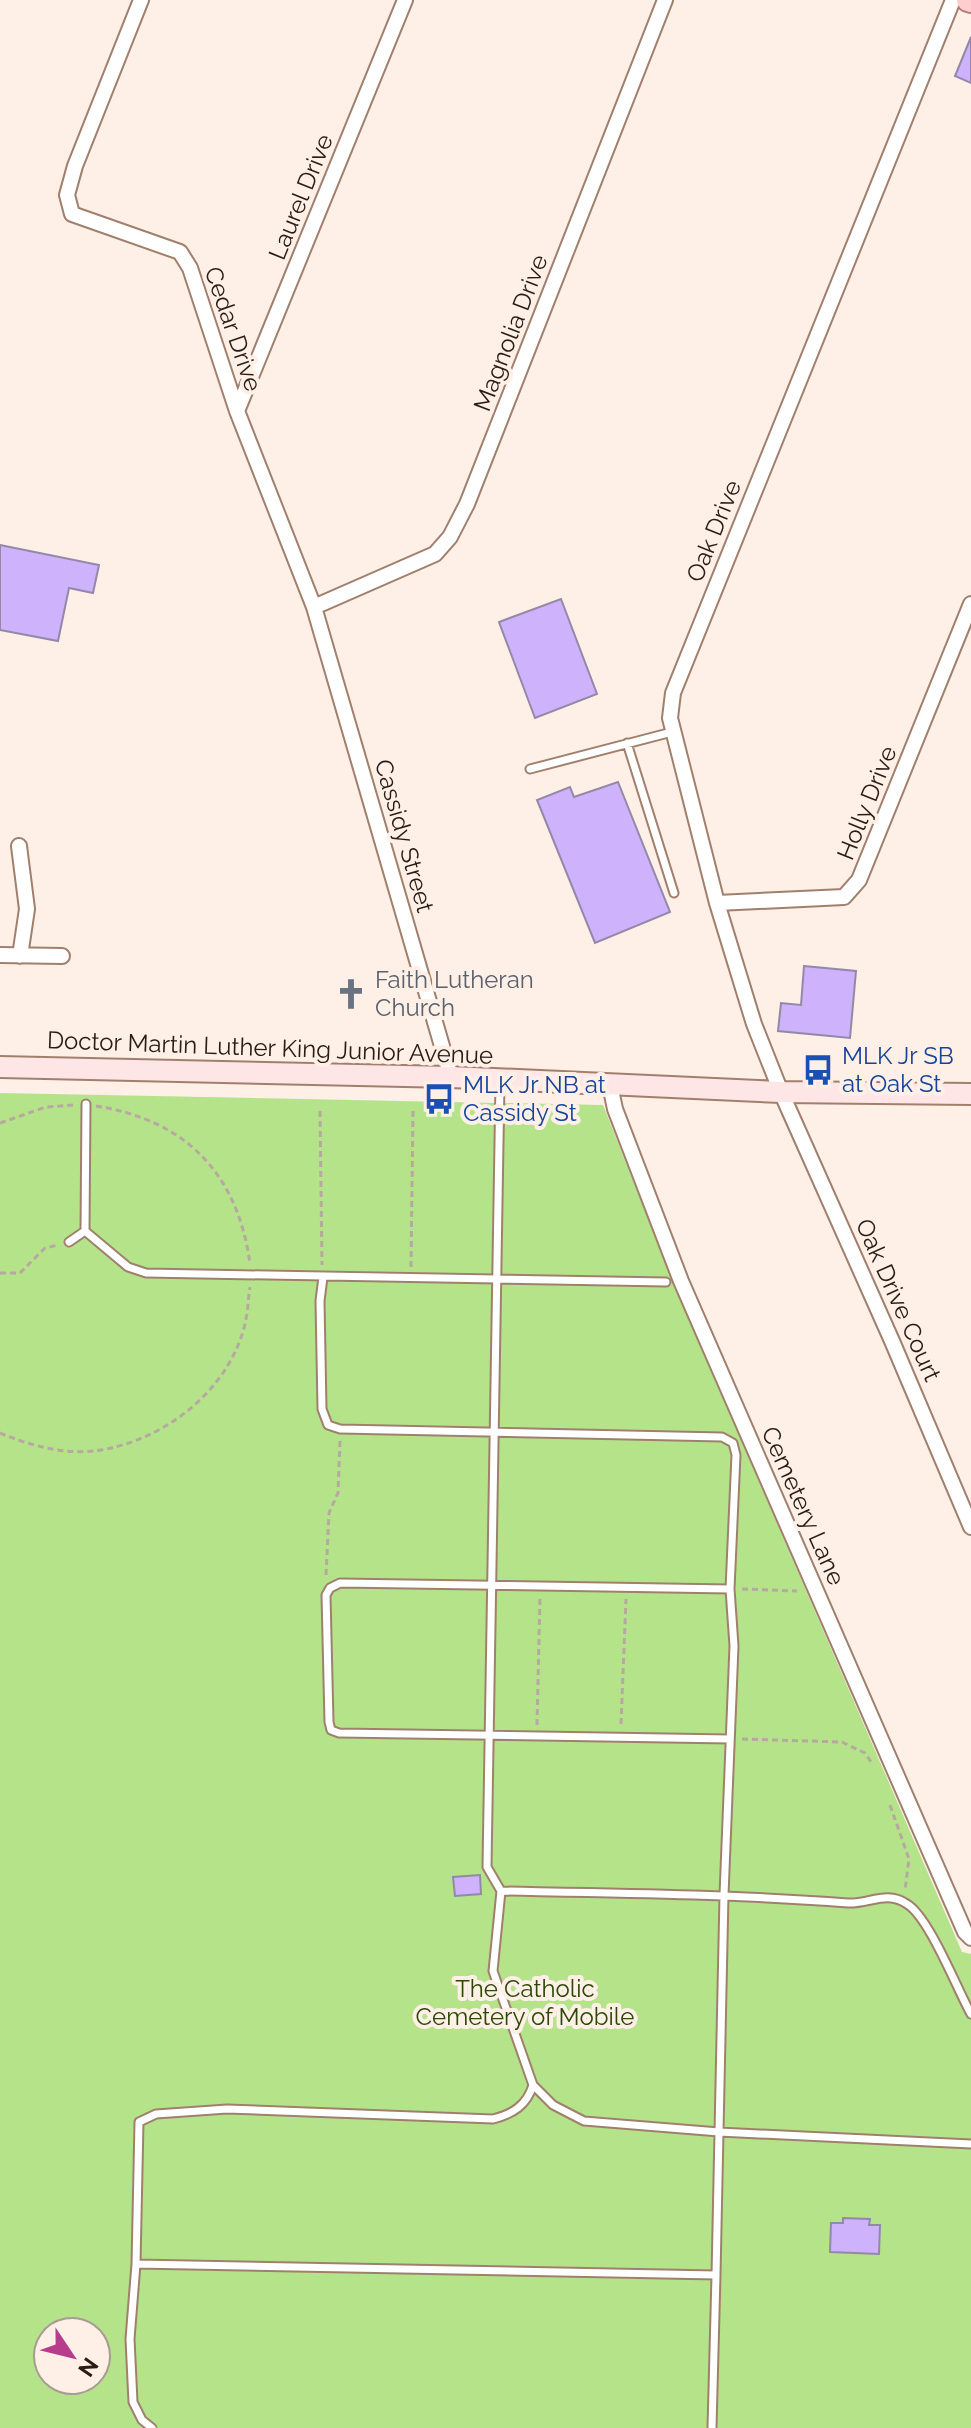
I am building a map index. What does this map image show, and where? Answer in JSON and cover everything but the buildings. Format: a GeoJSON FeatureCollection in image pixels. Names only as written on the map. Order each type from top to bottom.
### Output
{"type":"FeatureCollection","features":[{"type":"Feature","properties":{"kind":"main road","name":"Doctor Martin Luther King Junior Avenue"},"geometry":{"type":"LineString","coordinates":[[0,1067],[451,1077],[781,1092],[971,1094]]}},
{"type":"Feature","properties":{"kind":"street","name":"Cedar Drive"},"geometry":{"type":"LineString","coordinates":[[141,0],[75,166],[67,195],[72,214],[180,252],[190,268],[237,411],[314,607]]}},
{"type":"Feature","properties":{"kind":"street","name":"Laurel Drive"},"geometry":{"type":"LineString","coordinates":[[237,411],[405,0]]}},
{"type":"Feature","properties":{"kind":"street","name":"Magnolia Drive"},"geometry":{"type":"LineString","coordinates":[[314,607],[435,554],[450,537],[467,504],[665,0]]}},
{"type":"Feature","properties":{"kind":"street","name":"Oak Drive"},"geometry":{"type":"LineString","coordinates":[[781,1092],[754,1024],[717,903],[672,732],[673,693],[953,0]]}},
{"type":"Feature","properties":{"kind":"street","name":"Holly Drive"},"geometry":{"type":"LineString","coordinates":[[717,903],[844,897],[859,880],[971,604]]}},
{"type":"Feature","properties":{"kind":"street","name":"Cassidy Street"},"geometry":{"type":"LineString","coordinates":[[314,607],[451,1077]]}},
{"type":"Feature","properties":{"kind":"street"},"geometry":{"type":"LineString","coordinates":[[19,846],[27,909],[20,956]]}},
{"type":"Feature","properties":{"kind":"street"},"geometry":{"type":"LineString","coordinates":[[0,955],[62,956]]}},
{"type":"Feature","properties":{"kind":"street","name":"Cemetery Lane"},"geometry":{"type":"LineString","coordinates":[[610,1085],[615,1109],[681,1281],[965,1932],[971,1938]]}},
{"type":"Feature","properties":{"kind":"street","name":"Oak Drive Court"},"geometry":{"type":"LineString","coordinates":[[781,1092],[971,1527]]}},
{"type":"Feature","properties":{"kind":"lane"},"geometry":{"type":"LineString","coordinates":[[530,769],[672,732]]}},
{"type":"Feature","properties":{"kind":"lane"},"geometry":{"type":"LineString","coordinates":[[627,743],[674,893]]}},
{"type":"Feature","properties":{"kind":"lane"},"geometry":{"type":"LineString","coordinates":[[500,1080],[487,1867],[501,1891],[493,1971],[533,2085],[553,2105],[584,2121],[719,2132],[971,2144]]}},
{"type":"Feature","properties":{"kind":"lane"},"geometry":{"type":"LineString","coordinates":[[85,1231],[86,1104]]}},
{"type":"Feature","properties":{"kind":"lane"},"geometry":{"type":"LineString","coordinates":[[85,1231],[128,1267],[146,1273],[666,1282]]}},
{"type":"Feature","properties":{"kind":"lane"},"geometry":{"type":"LineString","coordinates":[[69,1242],[85,1231]]}},
{"type":"Feature","properties":{"kind":"lane"},"geometry":{"type":"LineString","coordinates":[[323,1277],[320,1301],[322,1409],[328,1425],[340,1429],[722,1437],[733,1443],[736,1455],[730,1589],[734,1646],[724,1895],[712,2428]]}},
{"type":"Feature","properties":{"kind":"lane"},"geometry":{"type":"LineString","coordinates":[[730,1589],[340,1583],[330,1588],[326,1595],[329,1722],[331,1730],[339,1733],[730,1739]]}},
{"type":"Feature","properties":{"kind":"lane"},"geometry":{"type":"LineString","coordinates":[[501,1891],[724,1895],[854,1903],[880,1897],[903,1901],[911,1905],[925,1925],[971,2014]]}},
{"type":"Feature","properties":{"kind":"lane"},"geometry":{"type":"LineString","coordinates":[[152,2428],[142,2420],[133,2402],[130,2339],[136,2264],[139,2122],[156,2114],[227,2109],[493,2119],[508,2115],[520,2107],[533,2085]]}},
{"type":"Feature","properties":{"kind":"lane"},"geometry":{"type":"LineString","coordinates":[[136,2264],[716,2275]]}},
{"type":"Feature","properties":{"kind":"path"},"geometry":{"type":"LineString","coordinates":[[0,1123],[46,1107],[86,1104],[129,1111],[169,1129],[203,1156],[229,1191],[246,1232],[252,1275],[245,1325],[224,1371],[191,1410],[148,1437],[100,1450],[49,1449],[0,1433]]}},
{"type":"Feature","properties":{"kind":"path"},"geometry":{"type":"LineString","coordinates":[[320,1111],[323,1277]]}},
{"type":"Feature","properties":{"kind":"path"},"geometry":{"type":"LineString","coordinates":[[411,1278],[413,1111]]}},
{"type":"Feature","properties":{"kind":"path"},"geometry":{"type":"LineString","coordinates":[[0,1273],[20,1273],[45,1248],[69,1242]]}},
{"type":"Feature","properties":{"kind":"path"},"geometry":{"type":"LineString","coordinates":[[330,1588],[326,1578],[329,1513],[338,1493],[340,1429]]}},
{"type":"Feature","properties":{"kind":"path"},"geometry":{"type":"LineString","coordinates":[[537,1736],[540,1586]]}},
{"type":"Feature","properties":{"kind":"path"},"geometry":{"type":"LineString","coordinates":[[621,1738],[626,1588]]}},
{"type":"Feature","properties":{"kind":"path"},"geometry":{"type":"LineString","coordinates":[[730,1589],[797,1591]]}},
{"type":"Feature","properties":{"kind":"path"},"geometry":{"type":"LineString","coordinates":[[730,1739],[842,1742],[865,1753],[873,1765]]}},
{"type":"Feature","properties":{"kind":"path"},"geometry":{"type":"LineString","coordinates":[[890,1804],[909,1859],[903,1901]]}},
{"type":"Feature","properties":{"kind":"green space","name":"The Catholic Cemetery of Mobile"},"geometry":{"type":"Polygon","coordinates":[[[0,1093],[603,1105],[678,1294],[962,1952],[971,1954],[971,2428],[0,2428],[0,1093]]]}},
{"type":"Feature","properties":{"kind":"place","name":"Faith Lutheran Church"},"geometry":{"type":"Point","coordinates":[351,994]}},
{"type":"Feature","properties":{"kind":"place","name":"MLK Jr SB at Oak St"},"geometry":{"type":"Point","coordinates":[818,1070]}},
{"type":"Feature","properties":{"kind":"place","name":"MLK Jr NB at Cassidy St"},"geometry":{"type":"Point","coordinates":[439,1099]}}]}
